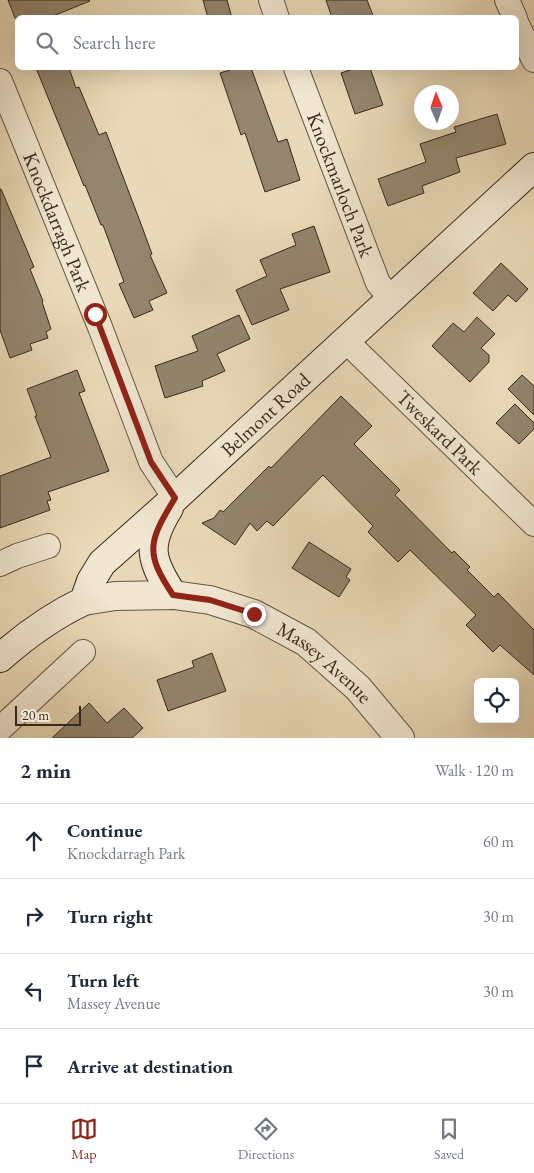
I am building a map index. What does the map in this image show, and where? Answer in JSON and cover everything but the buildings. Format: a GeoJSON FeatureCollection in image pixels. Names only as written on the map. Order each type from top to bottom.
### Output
{"type":"FeatureCollection","features":[{"type":"Feature","properties":{"kind":"main road","name":"Belmont Road"},"geometry":{"type":"LineString","coordinates":[[84,601],[91,580],[102,563],[534,167]]}},
{"type":"Feature","properties":{"kind":"main road"},"geometry":{"type":"LineString","coordinates":[[173,595],[162,578],[153,549],[159,525],[175,498]]}},
{"type":"Feature","properties":{"kind":"main road","name":"Massey Avenue"},"geometry":{"type":"LineString","coordinates":[[84,601],[115,596],[173,595],[210,600],[254,614],[306,642],[358,688],[400,738]]}},
{"type":"Feature","properties":{"kind":"main road"},"geometry":{"type":"LineString","coordinates":[[0,658],[28,634],[60,612],[84,601]]}},
{"type":"Feature","properties":{"kind":"street"},"geometry":{"type":"LineString","coordinates":[[270,0],[276,15]]}},
{"type":"Feature","properties":{"kind":"street"},"geometry":{"type":"LineString","coordinates":[[507,0],[514,15]]}},
{"type":"Feature","properties":{"kind":"street"},"geometry":{"type":"LineString","coordinates":[[519,28],[534,60]]}},
{"type":"Feature","properties":{"kind":"street","name":"Knockmarloch Park"},"geometry":{"type":"LineString","coordinates":[[297,70],[378,283],[391,299]]}},
{"type":"Feature","properties":{"kind":"street","name":"Knockdarragh Park"},"geometry":{"type":"LineString","coordinates":[[0,81],[100,327],[151,462],[175,498]]}},
{"type":"Feature","properties":{"kind":"street","name":"Tweskard Park"},"geometry":{"type":"LineString","coordinates":[[346,341],[534,524]]}},
{"type":"Feature","properties":{"kind":"street"},"geometry":{"type":"LineString","coordinates":[[0,564],[17,556],[48,546]]}},
{"type":"Feature","properties":{"kind":"street"},"geometry":{"type":"LineString","coordinates":[[0,729],[82,652]]}},
{"type":"Feature","properties":{"kind":"route"},"geometry":{"type":"LineString","coordinates":[[95,314],[151,462],[175,498],[159,525],[154,540],[153,549],[162,578],[173,595],[210,600],[254,614]]}}]}
